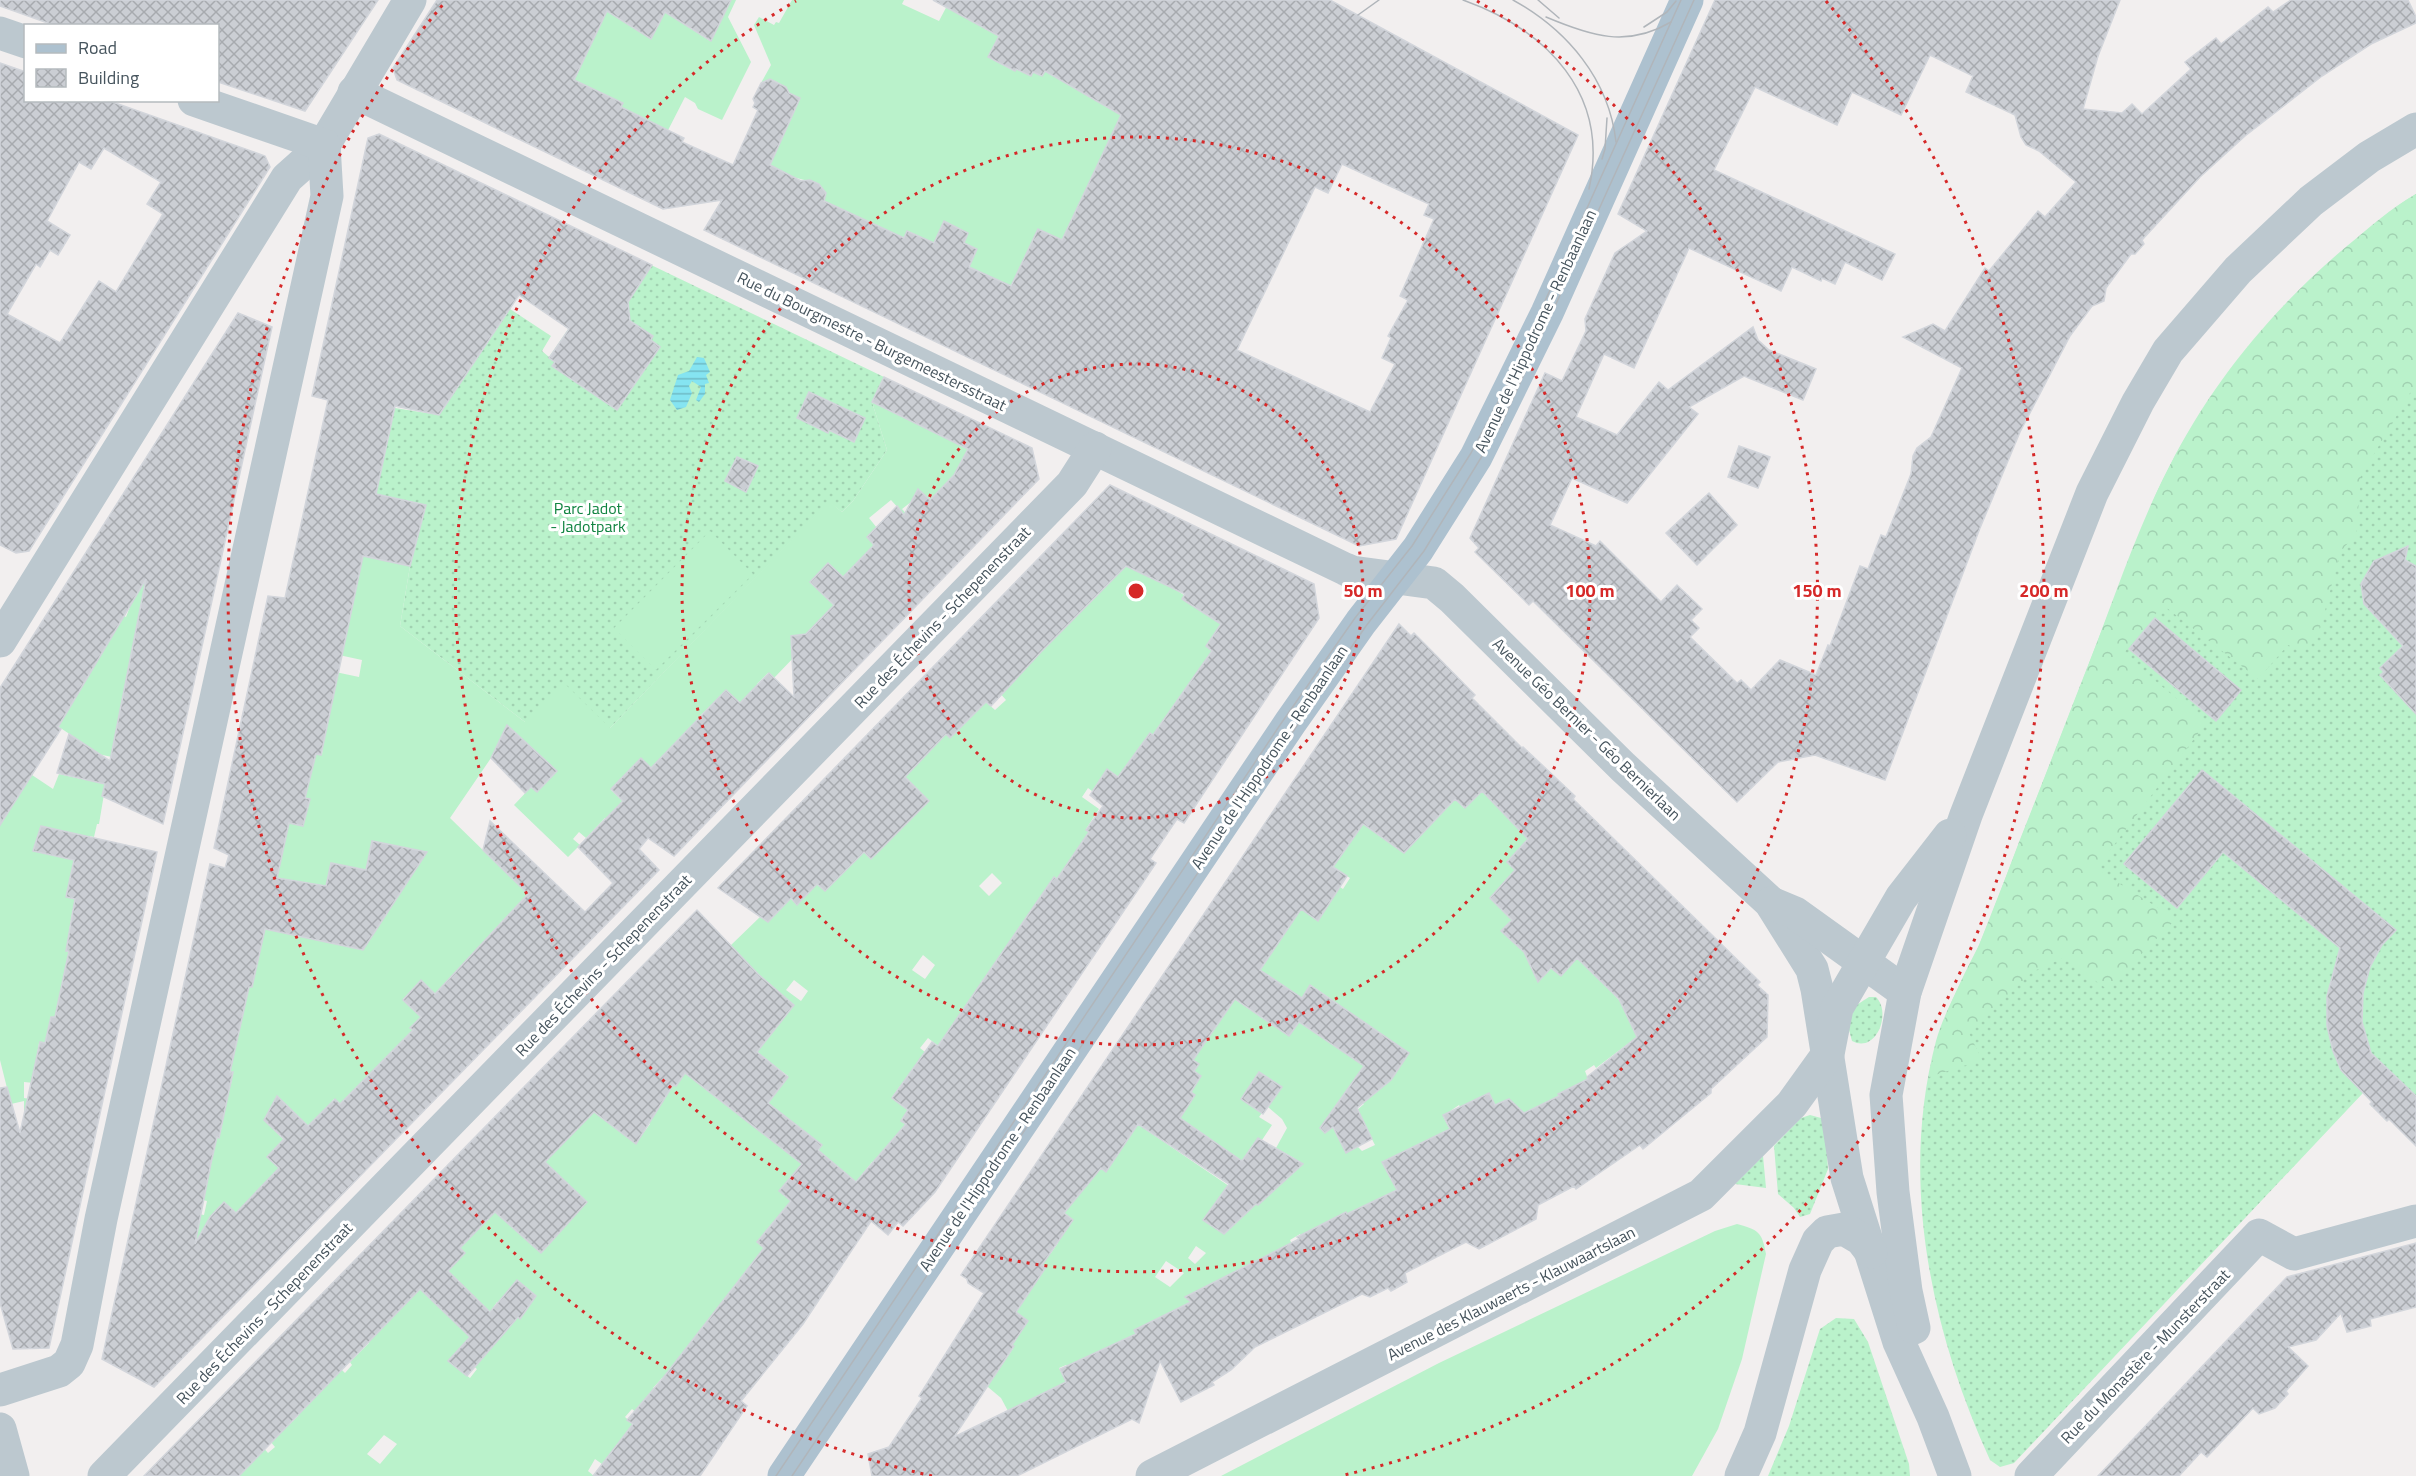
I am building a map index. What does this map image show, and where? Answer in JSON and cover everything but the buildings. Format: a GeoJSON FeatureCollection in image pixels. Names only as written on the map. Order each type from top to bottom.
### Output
{"type":"FeatureCollection","features":[{"type":"Feature","properties":{"kind":"main road","name":"Avenue de l'Hippodrome - Renbaanlaan"},"geometry":{"type":"LineString","coordinates":[[784,1476],[1290,723],[1361,622],[1418,549],[1445,508],[1500,413],[1687,0]]}},
{"type":"Feature","properties":{"kind":"street"},"geometry":{"type":"LineString","coordinates":[[0,641],[13,592],[287,178],[324,145],[410,0]]}},
{"type":"Feature","properties":{"kind":"street"},"geometry":{"type":"LineString","coordinates":[[0,33],[24,41]]}},
{"type":"Feature","properties":{"kind":"street","name":"Rue du Bourgmestre - Burgemeestersstraat"},"geometry":{"type":"LineString","coordinates":[[354,92],[1352,572],[1394,578]]}},
{"type":"Feature","properties":{"kind":"street"},"geometry":{"type":"LineString","coordinates":[[200,102],[324,145]]}},
{"type":"Feature","properties":{"kind":"street"},"geometry":{"type":"LineString","coordinates":[[1955,1476],[1933,1417],[1906,1291],[1893,1192],[1886,1095],[1905,992],[1966,815],[2092,493],[2138,402],[2168,351],[2238,270],[2311,201],[2369,157],[2416,129]]}},
{"type":"Feature","properties":{"kind":"street"},"geometry":{"type":"LineString","coordinates":[[0,1390],[59,1371],[69,1363],[77,1346],[101,1219],[327,196],[324,145]]}},
{"type":"Feature","properties":{"kind":"street","name":"Rue des Échevins - Schepenenstraat"},"geometry":{"type":"LineString","coordinates":[[104,1476],[1072,484],[1095,448]]}},
{"type":"Feature","properties":{"kind":"street","name":"Avenue Géo Bernier - Géo Bernierlaan"},"geometry":{"type":"LineString","coordinates":[[1394,578],[1434,583],[1452,598],[1623,767],[1770,902],[1812,969],[1847,1178],[1899,1342],[1933,1417]]}},
{"type":"Feature","properties":{"kind":"street"},"geometry":{"type":"LineString","coordinates":[[1828,1054],[1837,1008],[1864,960],[1901,898],[1966,815]]}},
{"type":"Feature","properties":{"kind":"street","name":"Avenue Géo Bernier - Géo Bernierlaan"},"geometry":{"type":"LineString","coordinates":[[1770,902],[1796,913],[1864,960],[1905,992]]}},
{"type":"Feature","properties":{"kind":"street","name":"Avenue des Klauwaerts - Klauwaartslaan"},"geometry":{"type":"LineString","coordinates":[[1152,1476],[1701,1195],[1792,1104],[1828,1054]]}},
{"type":"Feature","properties":{"kind":"street"},"geometry":{"type":"LineString","coordinates":[[1847,1178],[1886,1095]]}},
{"type":"Feature","properties":{"kind":"street","name":"Rue du Monastère - Munsterstraat"},"geometry":{"type":"LineString","coordinates":[[2031,1476],[2259,1235],[2294,1254],[2416,1221]]}},
{"type":"Feature","properties":{"kind":"street"},"geometry":{"type":"LineString","coordinates":[[1741,1476],[1760,1432],[1805,1270],[1818,1241],[1827,1232],[1844,1229],[1861,1239],[1871,1252]]}},
{"type":"Feature","properties":{"kind":"street"},"geometry":{"type":"LineString","coordinates":[[0,1429],[13,1476]]}},
{"type":"Feature","properties":{"kind":"green space"},"geometry":{"type":"Polygon","coordinates":[[[722,0],[736,0],[728,17],[751,62],[722,120],[698,109],[695,103],[685,97],[662,142],[643,122],[644,118],[634,113],[567,95],[607,11],[651,39],[665,12],[710,41],[729,4],[722,0]]]}},
{"type":"Feature","properties":{"kind":"green space"},"geometry":{"type":"Polygon","coordinates":[[[792,0],[904,0],[902,4],[939,21],[950,0],[990,18],[985,29],[999,36],[988,57],[1014,71],[1016,69],[1031,76],[1033,72],[1042,76],[1053,52],[1079,67],[1071,86],[1089,97],[1131,94],[1062,240],[1038,229],[1034,237],[1058,249],[1021,265],[1011,286],[981,273],[974,289],[961,283],[977,249],[964,243],[968,233],[944,221],[934,243],[908,231],[903,239],[822,200],[826,193],[819,184],[793,177],[790,183],[766,174],[800,99],[773,80],[761,83],[771,65],[754,25],[759,17],[774,25],[776,22],[779,23],[792,0]]]}},
{"type":"Feature","properties":{"kind":"green space"},"geometry":{"type":"Polygon","coordinates":[[[2416,194],[2416,1144],[2390,1119],[2387,1121],[2384,1119],[2387,1117],[2375,1104],[2372,1107],[2370,1104],[2372,1102],[2363,1093],[2014,1463],[2000,1467],[1990,1460],[1951,1360],[1937,1308],[1927,1255],[1921,1201],[1921,1147],[1925,1094],[1940,1028],[1985,931],[2156,494],[2195,421],[2243,354],[2297,293],[2386,215],[2416,194]]]}},
{"type":"Feature","properties":{"kind":"green space"},"geometry":{"type":"Polygon","coordinates":[[[2416,194],[2416,389],[2410,393],[2361,476],[2356,536],[2344,547],[2339,558],[2323,618],[2312,642],[2301,649],[2288,645],[2258,679],[2163,605],[2123,654],[2206,723],[2096,869],[2176,919],[2107,989],[2063,958],[2032,972],[1969,1033],[1982,1060],[1929,1077],[1937,1042],[1949,1009],[1979,945],[2135,543],[2157,492],[2186,436],[2204,405],[2225,376],[2270,320],[2320,269],[2372,225],[2416,194]]]}},
{"type":"Feature","properties":{"kind":"green space","name":"Parc Jadot - Jadotpark"},"geometry":{"type":"Polygon","coordinates":[[[622,251],[884,377],[872,402],[887,450],[853,501],[842,512],[829,502],[610,728],[525,722],[400,626],[410,566],[426,505],[376,494],[395,408],[439,415],[510,309],[551,336],[542,351],[549,357],[622,251]]]}},
{"type":"Feature","properties":{"kind":"green space"},"geometry":{"type":"Polygon","coordinates":[[[872,402],[968,449],[940,510],[918,489],[911,502],[902,509],[912,520],[877,528],[867,537],[874,545],[855,588],[828,563],[810,582],[834,605],[803,637],[797,635],[791,640],[799,652],[774,678],[768,673],[757,684],[763,690],[745,708],[726,690],[700,716],[704,720],[657,774],[641,759],[611,790],[629,807],[616,828],[605,818],[586,838],[579,832],[573,839],[580,845],[568,857],[514,805],[531,787],[537,792],[557,771],[507,725],[491,758],[450,818],[528,894],[491,933],[441,1000],[421,980],[403,999],[421,1017],[410,1028],[416,1033],[340,1104],[334,1099],[326,1108],[331,1114],[314,1132],[277,1096],[264,1120],[294,1150],[279,1168],[247,1224],[215,1211],[210,1221],[218,1228],[180,1262],[182,1211],[204,1215],[207,1201],[203,1200],[217,1137],[219,1138],[222,1126],[215,1124],[226,1084],[231,1084],[233,1073],[230,1072],[249,987],[252,987],[268,906],[289,823],[303,825],[309,800],[290,795],[316,754],[322,755],[323,747],[316,745],[326,670],[359,677],[362,660],[325,652],[363,556],[410,566],[400,626],[525,722],[564,683],[610,728],[829,501],[842,512],[853,501],[887,450],[872,402]],[[891,500],[869,518],[877,528],[900,510],[891,500]],[[372,841],[362,893],[331,863],[326,886],[363,950],[427,852],[372,841]]]}},
{"type":"Feature","properties":{"kind":"green space"},"geometry":{"type":"Polygon","coordinates":[[[710,531],[753,574],[656,670],[614,628],[710,531]]]}},
{"type":"Feature","properties":{"kind":"green space"},"geometry":{"type":"Polygon","coordinates":[[[1102,554],[1176,590],[1184,595],[1182,599],[1202,612],[1217,588],[1239,620],[1221,625],[1206,646],[1212,651],[1199,710],[1180,696],[1171,709],[1158,738],[1150,733],[1125,781],[1107,769],[1092,791],[1088,788],[1082,797],[1099,809],[1086,829],[1097,839],[1077,893],[1054,877],[964,1009],[948,1054],[928,1038],[920,1048],[940,1064],[917,1099],[900,1086],[892,1097],[908,1110],[901,1121],[906,1124],[886,1173],[872,1162],[856,1182],[845,1173],[833,1189],[790,1178],[779,1191],[797,1206],[780,1227],[773,1222],[757,1242],[765,1249],[682,1354],[669,1377],[662,1378],[653,1388],[670,1401],[643,1418],[632,1409],[625,1417],[640,1430],[622,1438],[602,1464],[595,1459],[588,1471],[594,1476],[235,1476],[252,1463],[261,1445],[268,1453],[275,1447],[270,1441],[287,1423],[290,1424],[298,1416],[336,1364],[345,1373],[352,1365],[350,1362],[369,1343],[361,1335],[386,1324],[405,1305],[389,1288],[452,1275],[436,1260],[465,1253],[460,1248],[730,946],[760,917],[768,922],[790,898],[797,905],[817,884],[825,891],[864,852],[871,859],[905,777],[926,755],[905,733],[926,713],[950,737],[986,702],[995,710],[1006,700],[998,691],[1099,594],[1102,554]],[[992,873],[979,886],[989,896],[1002,883],[992,873]],[[923,955],[912,970],[925,979],[935,965],[923,955]],[[794,980],[786,990],[801,1001],[808,991],[794,980]],[[707,1014],[673,1085],[676,1086],[683,1071],[805,1166],[821,1145],[768,1103],[788,1076],[707,1014]],[[641,1116],[636,1143],[650,1124],[641,1116]],[[517,1280],[505,1294],[503,1307],[497,1302],[490,1312],[497,1340],[536,1296],[517,1280]],[[456,1352],[448,1361],[470,1378],[477,1369],[456,1352]],[[384,1435],[367,1454],[380,1464],[397,1444],[384,1435]]]}},
{"type":"Feature","properties":{"kind":"green space"},"geometry":{"type":"Polygon","coordinates":[[[140,581],[150,583],[121,704],[112,757],[70,748],[74,737],[38,713],[70,701],[73,702],[121,614],[126,617],[140,581]]]}},
{"type":"Feature","properties":{"kind":"green space"},"geometry":{"type":"Polygon","coordinates":[[[17,765],[53,789],[59,774],[81,779],[108,770],[99,824],[97,824],[94,837],[90,836],[72,913],[66,951],[70,952],[55,1017],[51,1017],[45,1043],[39,1043],[37,1054],[47,1057],[34,1083],[24,1082],[24,1098],[36,1100],[24,1126],[24,1101],[11,1104],[0,1060],[0,825],[22,790],[17,765]],[[41,826],[33,850],[43,853],[49,828],[41,826]]]}},
{"type":"Feature","properties":{"kind":"green space"},"geometry":{"type":"Polygon","coordinates":[[[1371,776],[1455,799],[1464,808],[1482,791],[1527,820],[1518,829],[1528,839],[1507,862],[1515,870],[1490,898],[1512,920],[1501,931],[1524,952],[1538,982],[1551,968],[1561,976],[1578,956],[1619,1000],[1630,989],[1642,1033],[1596,1068],[1594,1065],[1585,1071],[1588,1079],[1558,1094],[1563,1105],[1533,1109],[1518,1115],[1509,1099],[1495,1105],[1489,1093],[1474,1100],[1478,1142],[1459,1105],[1443,1116],[1453,1136],[1401,1153],[1406,1163],[1399,1193],[1349,1219],[1346,1212],[1328,1221],[1330,1226],[1303,1239],[1300,1234],[1290,1240],[1298,1257],[1209,1293],[1134,1330],[1136,1334],[1087,1357],[1073,1367],[1066,1365],[1059,1368],[1066,1382],[1008,1411],[1001,1398],[982,1382],[994,1377],[1028,1321],[1008,1307],[1030,1291],[1046,1267],[1039,1262],[1051,1253],[1058,1243],[1054,1239],[1061,1228],[1066,1231],[1073,1220],[1059,1209],[1081,1190],[1089,1161],[1106,1171],[1133,1121],[1257,1205],[1296,1170],[1294,1158],[1276,1148],[1287,1128],[1282,1119],[1268,1107],[1281,1087],[1259,1072],[1241,1099],[1262,1113],[1259,1117],[1272,1125],[1262,1140],[1258,1138],[1242,1161],[1180,1118],[1195,1095],[1183,1087],[1196,1084],[1201,1076],[1194,1071],[1199,1064],[1191,1058],[1215,986],[1289,1036],[1299,1022],[1342,1051],[1362,1021],[1311,985],[1302,998],[1249,987],[1269,957],[1312,869],[1343,889],[1350,878],[1332,866],[1363,824],[1404,853],[1371,776]],[[1372,1071],[1368,1078],[1382,1087],[1389,1082],[1372,1071]],[[1347,1092],[1346,1153],[1358,1147],[1362,1151],[1375,1145],[1357,1110],[1364,1104],[1347,1092]],[[1204,1220],[1224,1234],[1237,1221],[1204,1220]],[[1196,1246],[1188,1258],[1195,1264],[1206,1253],[1196,1246]],[[1166,1261],[1155,1277],[1170,1287],[1184,1273],[1166,1261]]]}},
{"type":"Feature","properties":{"kind":"green space"},"geometry":{"type":"Polygon","coordinates":[[[1869,997],[1876,997],[1881,1004],[1882,1021],[1879,1030],[1868,1042],[1852,1041],[1848,1026],[1855,1006],[1869,997]]]}},
{"type":"Feature","properties":{"kind":"green space"},"geometry":{"type":"Polygon","coordinates":[[[1810,1115],[1821,1118],[1825,1125],[1828,1169],[1810,1214],[1800,1217],[1794,1208],[1778,1194],[1774,1146],[1801,1118],[1810,1115]]]}},
{"type":"Feature","properties":{"kind":"green space"},"geometry":{"type":"Polygon","coordinates":[[[1763,1156],[1766,1188],[1735,1184],[1763,1156]]]}},
{"type":"Feature","properties":{"kind":"green space"},"geometry":{"type":"Polygon","coordinates":[[[1737,1224],[1754,1230],[1761,1236],[1766,1254],[1742,1359],[1718,1429],[1692,1476],[1221,1476],[1439,1363],[1715,1231],[1737,1224]]]}},
{"type":"Feature","properties":{"kind":"green space"},"geometry":{"type":"Polygon","coordinates":[[[1836,1318],[1854,1319],[1868,1342],[1909,1464],[1910,1476],[1768,1476],[1789,1426],[1820,1329],[1836,1318]]]}},
{"type":"Feature","properties":{"kind":"water"},"geometry":{"type":"Polygon","coordinates":[[[697,357],[704,358],[710,372],[706,375],[709,383],[705,384],[705,394],[699,402],[696,400],[701,387],[692,381],[689,386],[692,393],[686,407],[677,410],[670,400],[678,375],[689,371],[697,357]]]}},
{"type":"Feature","properties":{"kind":"tram line"},"geometry":{"type":"LineString","coordinates":[[1358,15],[1379,0]]}},
{"type":"Feature","properties":{"kind":"tram line"},"geometry":{"type":"LineString","coordinates":[[1463,0],[1521,29],[1545,48],[1565,70],[1581,95],[1590,124],[1593,155],[1589,189]]}},
{"type":"Feature","properties":{"kind":"tram line"},"geometry":{"type":"LineString","coordinates":[[1513,0],[1551,26],[1582,59],[1595,77],[1605,97],[1616,142]]}},
{"type":"Feature","properties":{"kind":"tram line"},"geometry":{"type":"LineString","coordinates":[[1538,0],[1559,18]]}},
{"type":"Feature","properties":{"kind":"tram line"},"geometry":{"type":"LineString","coordinates":[[776,1476],[1280,725],[1355,618],[1412,546],[1471,453],[1508,383],[1681,0]]}},
{"type":"Feature","properties":{"kind":"tram line"},"geometry":{"type":"LineString","coordinates":[[792,1476],[1292,733],[1366,626],[1424,551],[1501,425],[1694,0]]}},
{"type":"Feature","properties":{"kind":"tram line"},"geometry":{"type":"LineString","coordinates":[[1644,27],[1667,12],[1676,1]]}},
{"type":"Feature","properties":{"kind":"tram line"},"geometry":{"type":"LineString","coordinates":[[1546,17],[1594,34],[1624,37],[1655,30],[1671,22]]}},
{"type":"Feature","properties":{"kind":"tram line"},"geometry":{"type":"LineString","coordinates":[[1602,159],[1607,118]]}}]}
